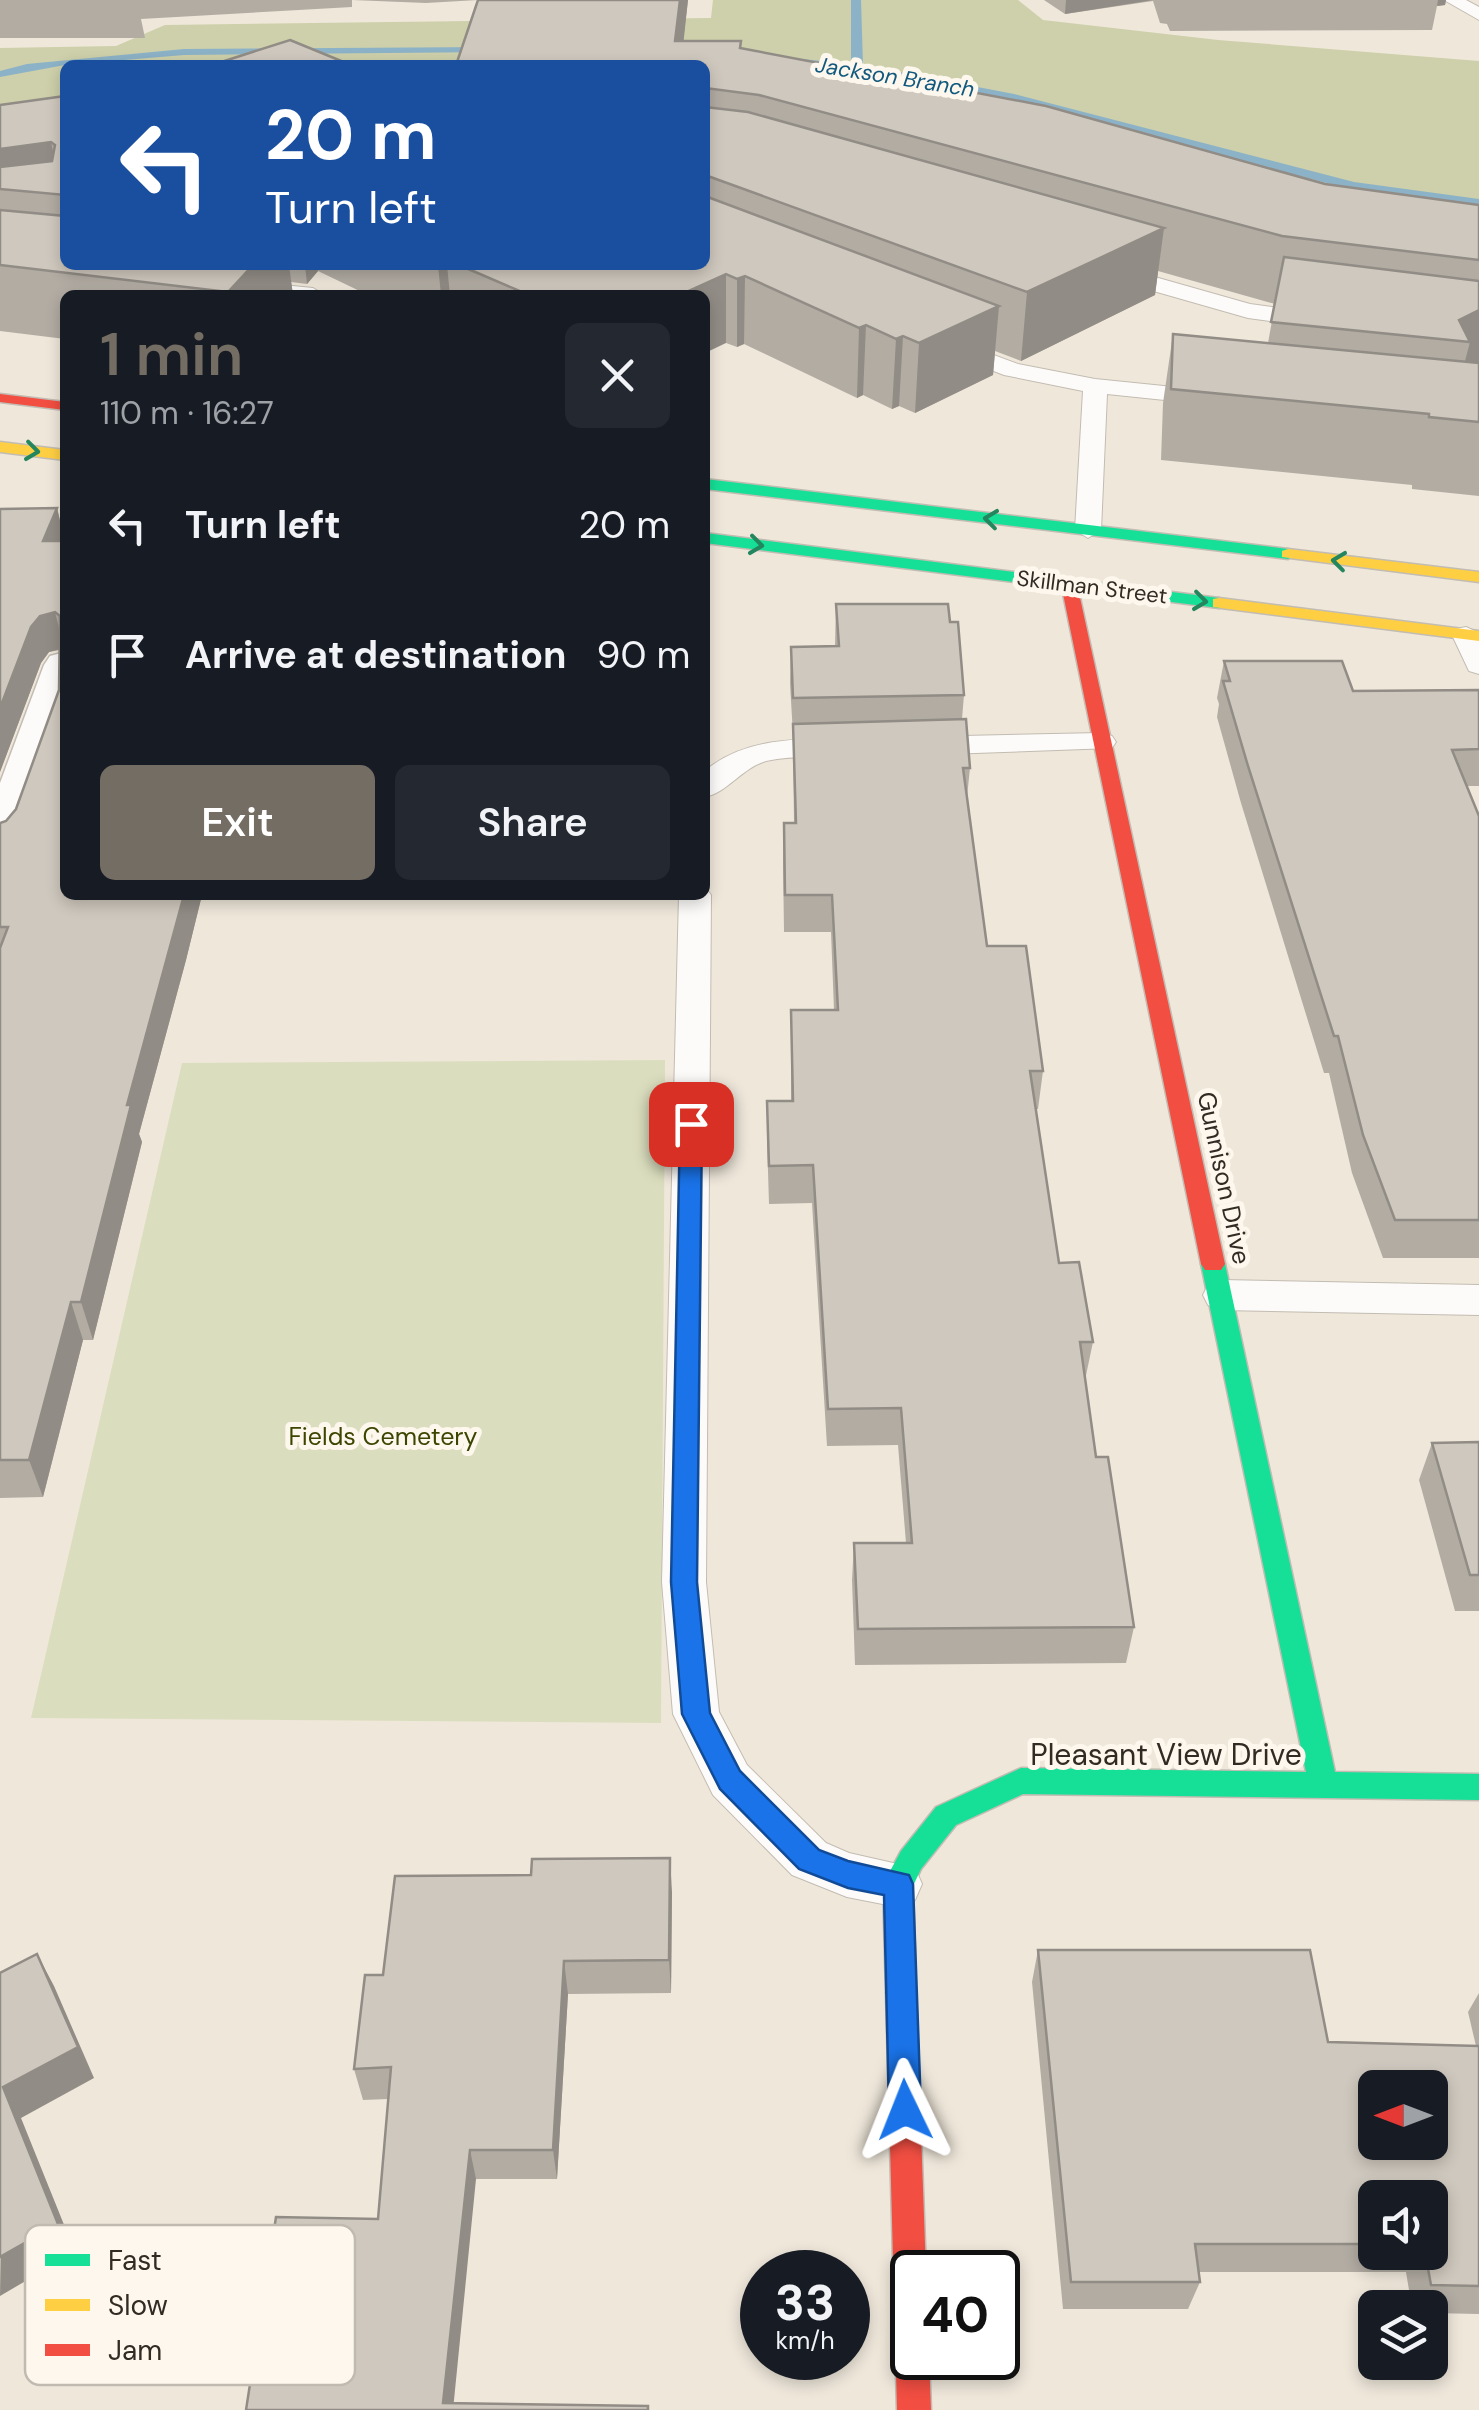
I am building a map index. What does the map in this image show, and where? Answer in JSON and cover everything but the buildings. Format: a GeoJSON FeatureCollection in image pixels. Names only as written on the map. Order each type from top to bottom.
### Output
{"type":"FeatureCollection","features":[{"type":"Feature","properties":{"kind":"street"},"geometry":{"type":"LineString","coordinates":[[0,398],[60,405]]}},
{"type":"Feature","properties":{"kind":"street"},"geometry":{"type":"LineString","coordinates":[[0,447],[60,454]]}},
{"type":"Feature","properties":{"kind":"street","name":"Skillman Street"},"geometry":{"type":"LineString","coordinates":[[710,485],[1472,636]]}},
{"type":"Feature","properties":{"kind":"street","name":"Skillman Street"},"geometry":{"type":"LineString","coordinates":[[710,538],[1479,577]]}},
{"type":"Feature","properties":{"kind":"street","name":"Gunnison Drive"},"geometry":{"type":"LineString","coordinates":[[1078,558],[1101,742],[1222,1295],[1323,1784]]}},
{"type":"Feature","properties":{"kind":"street"},"geometry":{"type":"LineString","coordinates":[[0,845],[60,678]]}},
{"type":"Feature","properties":{"kind":"street","name":"Pleasant View Drive"},"geometry":{"type":"LineString","coordinates":[[898,1884],[920,1839],[952,1808],[1021,1781],[1479,1787]]}},
{"type":"Feature","properties":{"kind":"street"},"geometry":{"type":"LineString","coordinates":[[898,1884],[914,2410]]}},
{"type":"Feature","properties":{"kind":"lane"},"geometry":{"type":"LineString","coordinates":[[1453,0],[1479,15]]}},
{"type":"Feature","properties":{"kind":"lane"},"geometry":{"type":"LineString","coordinates":[[1096,267],[1248,312],[1344,324]]}},
{"type":"Feature","properties":{"kind":"lane"},"geometry":{"type":"LineString","coordinates":[[275,270],[321,290]]}},
{"type":"Feature","properties":{"kind":"lane"},"geometry":{"type":"LineString","coordinates":[[215,285],[264,290]]}},
{"type":"Feature","properties":{"kind":"lane"},"geometry":{"type":"LineString","coordinates":[[922,335],[1012,370],[1094,386],[1229,400]]}},
{"type":"Feature","properties":{"kind":"lane"},"geometry":{"type":"LineString","coordinates":[[1078,558],[1094,386]]}},
{"type":"Feature","properties":{"kind":"lane"},"geometry":{"type":"LineString","coordinates":[[1472,636],[1479,665]]}},
{"type":"Feature","properties":{"kind":"lane"},"geometry":{"type":"LineString","coordinates":[[710,782],[720,770],[744,756],[780,748],[1101,742]]}},
{"type":"Feature","properties":{"kind":"lane"},"geometry":{"type":"LineString","coordinates":[[695,900],[684,1582],[696,1714],[730,1780],[809,1859],[848,1875],[898,1884]]}},
{"type":"Feature","properties":{"kind":"lane"},"geometry":{"type":"LineString","coordinates":[[1222,1295],[1479,1300]]}},
{"type":"Feature","properties":{"kind":"green space"},"geometry":{"type":"Polygon","coordinates":[[[713,0],[1018,0],[1043,20],[1218,40],[1479,61],[1479,269],[1321,248],[710,66],[710,60],[60,60],[60,136],[0,145],[0,48],[116,46],[165,25],[711,18],[713,0]]]}},
{"type":"Feature","properties":{"kind":"green space","name":"Fields Cemetery"},"geometry":{"type":"Polygon","coordinates":[[[665,1060],[661,1723],[31,1718],[182,1063],[665,1060]]]}},
{"type":"Feature","properties":{"kind":"waterway"},"geometry":{"type":"LineString","coordinates":[[856,0],[857,66]]}},
{"type":"Feature","properties":{"kind":"waterway","name":"Jackson Branch"},"geometry":{"type":"LineString","coordinates":[[100,60],[184,52],[490,50]]}},
{"type":"Feature","properties":{"kind":"waterway","name":"Jackson Branch"},"geometry":{"type":"LineString","coordinates":[[792,61],[959,86],[1354,186],[1479,203]]}},
{"type":"Feature","properties":{"kind":"waterway","name":"Jackson Branch"},"geometry":{"type":"LineString","coordinates":[[0,74],[60,64]]}},
{"type":"Feature","properties":{"kind":"traffic: fast"},"geometry":{"type":"LineString","coordinates":[[710,485],[1288,554]]}},
{"type":"Feature","properties":{"kind":"traffic: fast"},"geometry":{"type":"LineString","coordinates":[[710,539],[1219,603]]}},
{"type":"Feature","properties":{"kind":"traffic: fast"},"geometry":{"type":"LineString","coordinates":[[1213,1264],[1323,1784]]}},
{"type":"Feature","properties":{"kind":"traffic: fast"},"geometry":{"type":"LineString","coordinates":[[901,1993],[898,1884],[911,1860],[946,1816],[1021,1781],[1479,1787]]}},
{"type":"Feature","properties":{"kind":"traffic: slow"},"geometry":{"type":"LineString","coordinates":[[0,447],[60,454]]}},
{"type":"Feature","properties":{"kind":"traffic: slow"},"geometry":{"type":"LineString","coordinates":[[1288,554],[1479,577]]}},
{"type":"Feature","properties":{"kind":"traffic: slow"},"geometry":{"type":"LineString","coordinates":[[1219,603],[1479,636]]}},
{"type":"Feature","properties":{"kind":"traffic: jam"},"geometry":{"type":"LineString","coordinates":[[0,398],[60,405]]}},
{"type":"Feature","properties":{"kind":"traffic: jam"},"geometry":{"type":"LineString","coordinates":[[1069,584],[1213,1264]]}},
{"type":"Feature","properties":{"kind":"traffic: jam"},"geometry":{"type":"LineString","coordinates":[[901,1993],[914,2410]]}},
{"type":"Feature","properties":{"kind":"route"},"geometry":{"type":"LineString","coordinates":[[691,1124],[684,1582],[696,1714],[730,1780],[809,1859],[848,1875],[898,1884],[905,2110]]}}]}
